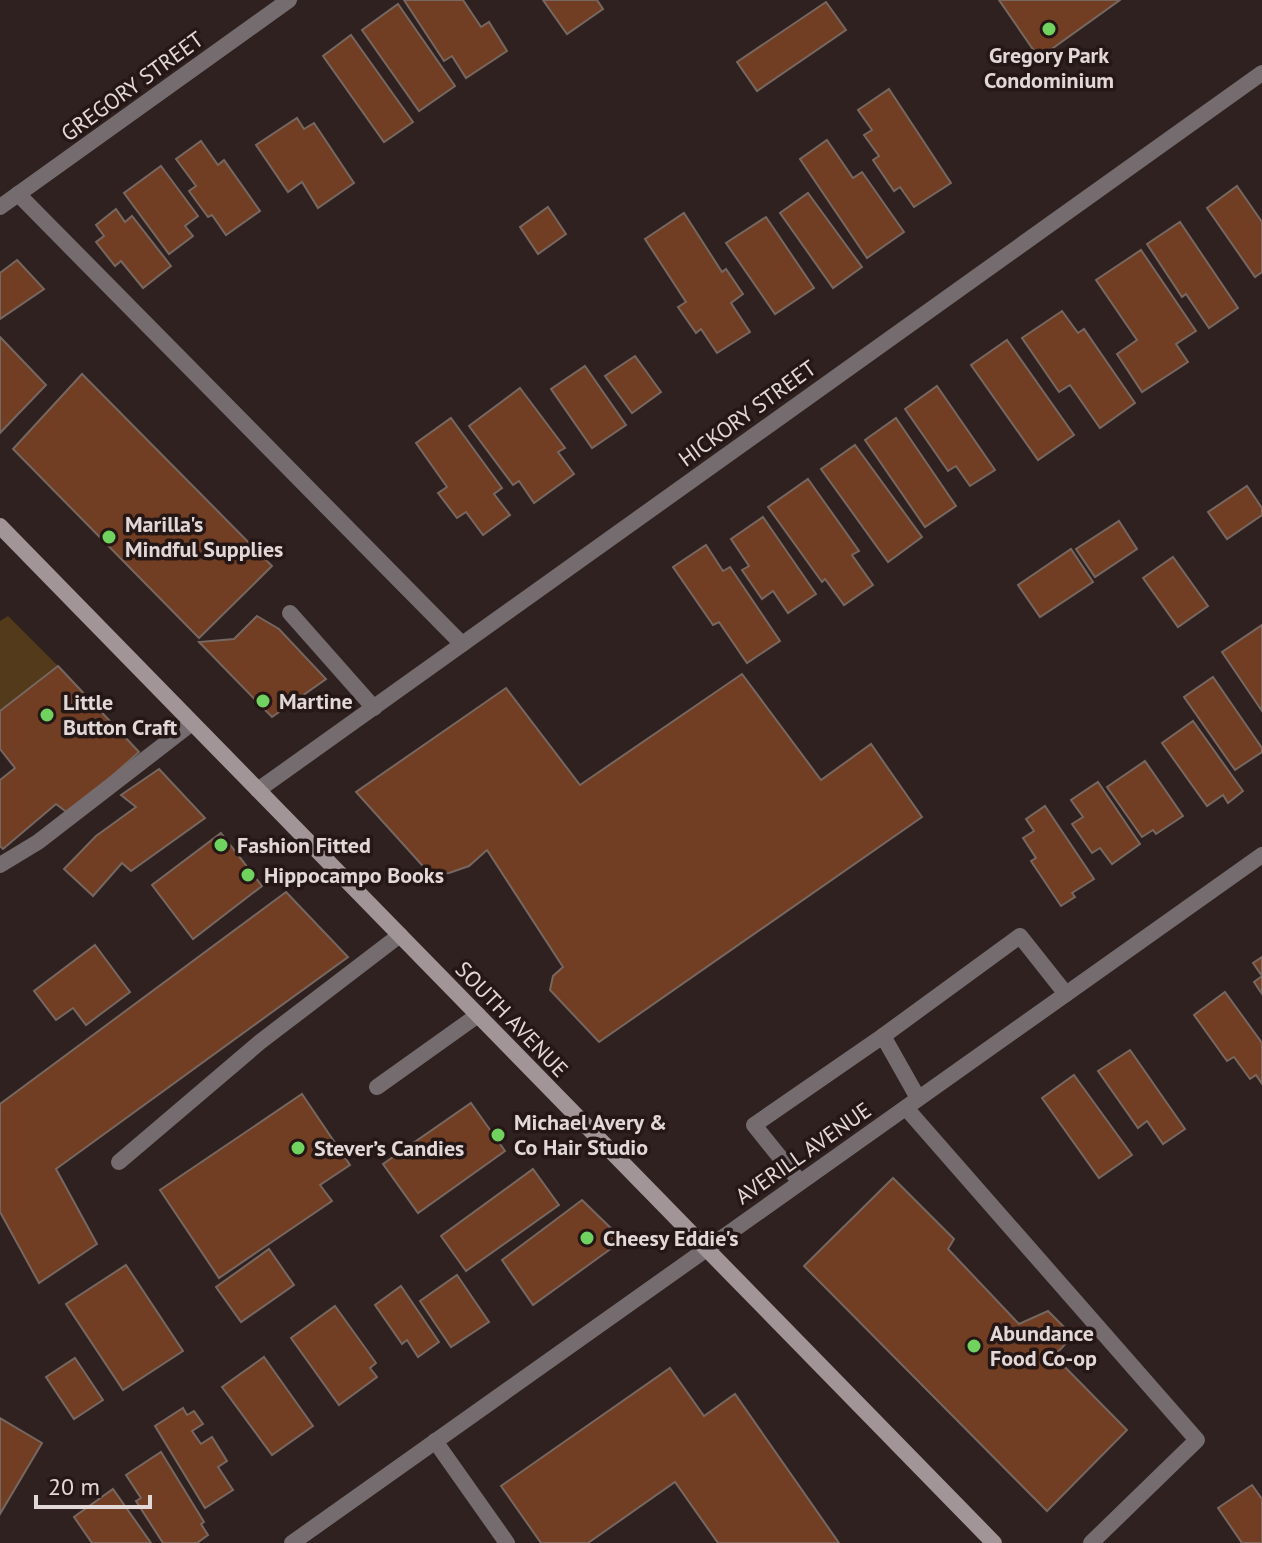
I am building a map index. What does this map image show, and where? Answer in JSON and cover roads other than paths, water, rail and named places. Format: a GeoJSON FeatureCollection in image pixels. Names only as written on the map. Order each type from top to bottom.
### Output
{"type":"FeatureCollection","features":[{"type":"Feature","properties":{"kind":"main road","name":"SOUTH AVENUE"},"geometry":{"type":"LineString","coordinates":[[0,526],[994,1543]]}},
{"type":"Feature","properties":{"kind":"street","name":"GREGORY STREET"},"geometry":{"type":"LineString","coordinates":[[0,207],[289,0]]}},
{"type":"Feature","properties":{"kind":"street","name":"HICKORY STREET"},"geometry":{"type":"LineString","coordinates":[[258,790],[1262,73]]}},
{"type":"Feature","properties":{"kind":"street"},"geometry":{"type":"LineString","coordinates":[[18,194],[462,644]]}},
{"type":"Feature","properties":{"kind":"street"},"geometry":{"type":"LineString","coordinates":[[290,613],[374,708]]}},
{"type":"Feature","properties":{"kind":"street"},"geometry":{"type":"LineString","coordinates":[[0,865],[38,842],[192,723]]}},
{"type":"Feature","properties":{"kind":"street","name":"AVERILL AVENUE"},"geometry":{"type":"LineString","coordinates":[[292,1543],[1262,855]]}},
{"type":"Feature","properties":{"kind":"street"},"geometry":{"type":"LineString","coordinates":[[119,1162],[260,1042],[400,935]]}},
{"type":"Feature","properties":{"kind":"street"},"geometry":{"type":"LineString","coordinates":[[800,1182],[754,1125],[1020,936],[1066,994]]}},
{"type":"Feature","properties":{"kind":"street"},"geometry":{"type":"LineString","coordinates":[[377,1087],[478,1015]]}},
{"type":"Feature","properties":{"kind":"street"},"geometry":{"type":"LineString","coordinates":[[883,1036],[912,1103],[1197,1440],[1091,1543]]}},
{"type":"Feature","properties":{"kind":"street"},"geometry":{"type":"LineString","coordinates":[[435,1441],[507,1543]]}},
{"type":"Feature","properties":{"kind":"place","name":"Gregory Park Condominium"},"geometry":{"type":"Point","coordinates":[1049,29]}},
{"type":"Feature","properties":{"kind":"place","name":"Marilla's Mindful Supplies"},"geometry":{"type":"Point","coordinates":[109,537]}},
{"type":"Feature","properties":{"kind":"place","name":"Martine"},"geometry":{"type":"Point","coordinates":[263,701]}},
{"type":"Feature","properties":{"kind":"place","name":"Little Button Craft"},"geometry":{"type":"Point","coordinates":[47,715]}},
{"type":"Feature","properties":{"kind":"place","name":"Fashion Fitted"},"geometry":{"type":"Point","coordinates":[221,845]}},
{"type":"Feature","properties":{"kind":"place","name":"Hippocampo Books"},"geometry":{"type":"Point","coordinates":[248,875]}},
{"type":"Feature","properties":{"kind":"place","name":"Michael Avery & Co Hair Studio"},"geometry":{"type":"Point","coordinates":[498,1135]}},
{"type":"Feature","properties":{"kind":"place","name":"Stever’s Candies"},"geometry":{"type":"Point","coordinates":[298,1148]}},
{"type":"Feature","properties":{"kind":"place","name":"Cheesy Eddie's"},"geometry":{"type":"Point","coordinates":[587,1238]}},
{"type":"Feature","properties":{"kind":"place","name":"Abundance Food Co-op"},"geometry":{"type":"Point","coordinates":[974,1346]}}]}
